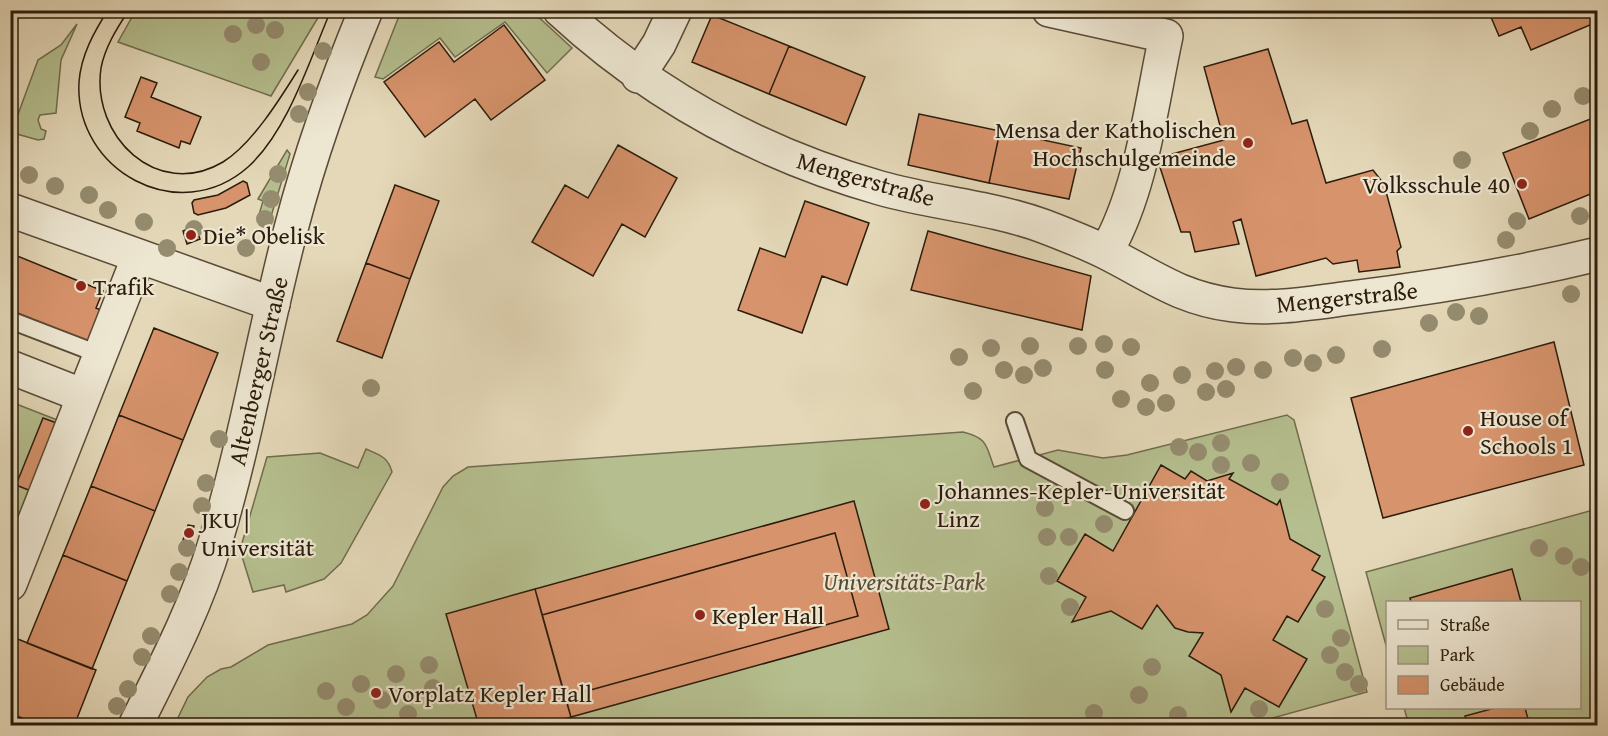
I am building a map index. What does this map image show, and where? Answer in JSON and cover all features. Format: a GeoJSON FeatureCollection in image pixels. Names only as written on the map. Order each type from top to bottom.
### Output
{"type":"FeatureCollection","features":[{"type":"Feature","properties":{"kind":"street","name":"Altenberger Straße"},"geometry":{"type":"LineString","coordinates":[[135,726],[178,640],[215,544],[239,459],[300,192],[337,83],[366,10]]}},
{"type":"Feature","properties":{"kind":"street","name":"Mengerstraße"},"geometry":{"type":"LineString","coordinates":[[560,10],[597,45],[638,76],[745,138],[806,164],[880,188],[1039,224],[1106,252],[1167,288],[1196,298],[1234,306],[1268,307],[1443,286],[1598,254]]}},
{"type":"Feature","properties":{"kind":"street"},"geometry":{"type":"LineString","coordinates":[[638,76],[659,44],[675,10]]}},
{"type":"Feature","properties":{"kind":"street"},"geometry":{"type":"LineString","coordinates":[[1049,10],[1167,36],[1131,194],[1116,234],[1106,252]]}},
{"type":"Feature","properties":{"kind":"street"},"geometry":{"type":"LineString","coordinates":[[10,210],[273,304]]}},
{"type":"Feature","properties":{"kind":"street"},"geometry":{"type":"LineString","coordinates":[[10,584],[139,256]]}},
{"type":"Feature","properties":{"kind":"street"},"geometry":{"type":"LineString","coordinates":[[10,367],[84,396]]}},
{"type":"Feature","properties":{"kind":"lane"},"geometry":{"type":"LineString","coordinates":[[10,320],[101,355]]}},
{"type":"Feature","properties":{"kind":"lane"},"geometry":{"type":"LineString","coordinates":[[1015,421],[1028,459],[1125,512]]}},
{"type":"Feature","properties":{"kind":"green space"},"geometry":{"type":"Polygon","coordinates":[[[136,10],[322,11],[271,96],[118,42],[136,10]]]}},
{"type":"Feature","properties":{"kind":"green space"},"geometry":{"type":"Polygon","coordinates":[[[401,11],[532,11],[572,48],[547,73],[505,22],[455,57],[440,38],[383,79],[375,77],[401,11]]]}},
{"type":"Feature","properties":{"kind":"green space"},"geometry":{"type":"Polygon","coordinates":[[[77,24],[61,60],[56,113],[40,115],[38,120],[41,129],[46,131],[44,139],[38,140],[17,134],[13,128],[38,60],[61,45],[77,24]]]}},
{"type":"Feature","properties":{"kind":"green space"},"geometry":{"type":"Polygon","coordinates":[[[287,150],[290,154],[269,223],[259,215],[263,201],[258,199],[287,150]]]}},
{"type":"Feature","properties":{"kind":"green space"},"geometry":{"type":"Polygon","coordinates":[[[11,402],[65,423],[11,558],[11,402]]]}},
{"type":"Feature","properties":{"kind":"green space","name":"Universitäts-Park"},"geometry":{"type":"Polygon","coordinates":[[[1287,415],[1294,420],[1367,692],[1244,726],[174,726],[188,697],[207,677],[221,669],[231,667],[268,645],[352,624],[367,615],[393,586],[443,487],[453,476],[468,467],[963,432],[982,440],[994,467],[1058,450],[1103,458],[1127,455],[1287,415]]]}},
{"type":"Feature","properties":{"kind":"green space"},"geometry":{"type":"Polygon","coordinates":[[[366,449],[386,460],[392,472],[341,563],[324,579],[286,592],[284,585],[253,592],[240,550],[267,457],[320,453],[358,468],[366,449]]]}},
{"type":"Feature","properties":{"kind":"green space"},"geometry":{"type":"Polygon","coordinates":[[[1597,509],[1597,725],[1409,725],[1404,709],[1581,709],[1581,601],[1386,601],[1386,645],[1366,572],[1597,509]]]}},
{"type":"Feature","properties":{"kind":"building"},"geometry":{"type":"Polygon","coordinates":[[[1488,10],[1598,10],[1598,14],[1597,22],[1531,50],[1521,27],[1499,36],[1488,10]]]}},
{"type":"Feature","properties":{"kind":"building"},"geometry":{"type":"Polygon","coordinates":[[[712,15],[789,46],[769,94],[692,62],[712,15]]]}},
{"type":"Feature","properties":{"kind":"building"},"geometry":{"type":"Polygon","coordinates":[[[504,25],[545,80],[491,120],[475,99],[425,137],[384,82],[439,42],[454,62],[504,25]]]}},
{"type":"Feature","properties":{"kind":"building"},"geometry":{"type":"Polygon","coordinates":[[[789,46],[865,77],[846,125],[769,94],[789,46]]]}},
{"type":"Feature","properties":{"kind":"building"},"geometry":{"type":"Polygon","coordinates":[[[1268,49],[1292,124],[1307,120],[1326,183],[1373,170],[1384,184],[1401,247],[1397,251],[1400,267],[1359,272],[1357,260],[1333,264],[1326,258],[1256,276],[1241,219],[1233,222],[1239,244],[1195,252],[1190,232],[1181,232],[1157,158],[1224,140],[1204,67],[1268,49]]]}},
{"type":"Feature","properties":{"kind":"building"},"geometry":{"type":"Polygon","coordinates":[[[141,77],[157,83],[151,97],[201,117],[190,144],[181,141],[179,148],[137,131],[140,123],[125,117],[141,77]]]}},
{"type":"Feature","properties":{"kind":"building"},"geometry":{"type":"Polygon","coordinates":[[[919,114],[1000,131],[989,183],[908,165],[919,114]]]}},
{"type":"Feature","properties":{"kind":"building"},"geometry":{"type":"Polygon","coordinates":[[[1598,116],[1598,191],[1529,219],[1503,153],[1598,116]]]}},
{"type":"Feature","properties":{"kind":"building"},"geometry":{"type":"Polygon","coordinates":[[[1000,131],[1081,148],[1069,199],[989,183],[1000,131]]]}},
{"type":"Feature","properties":{"kind":"building"},"geometry":{"type":"Polygon","coordinates":[[[618,145],[677,178],[645,237],[622,224],[593,276],[532,242],[565,185],[588,198],[618,145]]]}},
{"type":"Feature","properties":{"kind":"building"},"geometry":{"type":"Polygon","coordinates":[[[243,181],[247,183],[250,195],[226,208],[198,215],[194,213],[192,203],[194,200],[218,195],[243,181]]]}},
{"type":"Feature","properties":{"kind":"building"},"geometry":{"type":"Polygon","coordinates":[[[395,185],[439,201],[410,279],[366,263],[395,185]]]}},
{"type":"Feature","properties":{"kind":"building"},"geometry":{"type":"Polygon","coordinates":[[[805,201],[869,223],[847,285],[822,276],[802,333],[738,310],[760,248],[785,257],[805,201]]]}},
{"type":"Feature","properties":{"kind":"building","name":"Die* Obelisk"},"geometry":{"type":"Polygon","coordinates":[[[195,226],[200,239],[187,244],[183,231],[195,226]]]}},
{"type":"Feature","properties":{"kind":"building"},"geometry":{"type":"Polygon","coordinates":[[[928,231],[1091,276],[1082,330],[911,290],[928,231]]]}},
{"type":"Feature","properties":{"kind":"building"},"geometry":{"type":"Polygon","coordinates":[[[10,253],[103,291],[96,308],[109,313],[96,345],[10,310],[10,253]]]}},
{"type":"Feature","properties":{"kind":"building"},"geometry":{"type":"Polygon","coordinates":[[[366,263],[410,279],[382,358],[337,341],[366,263]]]}},
{"type":"Feature","properties":{"kind":"building"},"geometry":{"type":"Polygon","coordinates":[[[154,328],[218,353],[183,440],[119,415],[154,328]]]}},
{"type":"Feature","properties":{"kind":"building","name":"House of Schools 1"},"geometry":{"type":"Polygon","coordinates":[[[1554,342],[1584,465],[1383,518],[1351,398],[1554,342]]]}},
{"type":"Feature","properties":{"kind":"building"},"geometry":{"type":"Polygon","coordinates":[[[119,415],[183,440],[155,511],[91,486],[119,415]]]}},
{"type":"Feature","properties":{"kind":"building"},"geometry":{"type":"Polygon","coordinates":[[[43,418],[62,425],[36,493],[16,485],[43,418]]]}},
{"type":"Feature","properties":{"kind":"building"},"geometry":{"type":"Polygon","coordinates":[[[1161,465],[1185,479],[1191,471],[1207,481],[1233,473],[1229,479],[1277,505],[1280,500],[1290,539],[1320,556],[1312,570],[1325,577],[1298,622],[1287,616],[1273,640],[1307,659],[1279,707],[1245,688],[1231,712],[1221,675],[1189,656],[1203,633],[1175,628],[1157,605],[1142,629],[1111,611],[1072,622],[1086,597],[1057,581],[1085,534],[1113,551],[1161,465]]]}},
{"type":"Feature","properties":{"kind":"building"},"geometry":{"type":"Polygon","coordinates":[[[91,486],[155,511],[127,581],[63,555],[91,486]]]}},
{"type":"Feature","properties":{"kind":"building"},"geometry":{"type":"Polygon","coordinates":[[[854,501],[889,629],[571,717],[565,697],[858,616],[835,533],[542,615],[535,589],[854,501]]]}},
{"type":"Feature","properties":{"kind":"building","name":"JKU | Universität"},"geometry":{"type":"Polygon","coordinates":[[[188,525],[194,526],[189,542],[183,540],[188,525]]]}},
{"type":"Feature","properties":{"kind":"building","name":"Kepler Hall"},"geometry":{"type":"Polygon","coordinates":[[[835,533],[858,616],[565,697],[542,615],[835,533]]]}},
{"type":"Feature","properties":{"kind":"building"},"geometry":{"type":"Polygon","coordinates":[[[63,555],[127,581],[92,669],[27,643],[63,555]]]}},
{"type":"Feature","properties":{"kind":"building"},"geometry":{"type":"Polygon","coordinates":[[[1512,569],[1521,601],[1411,601],[1410,598],[1512,569]]]}},
{"type":"Feature","properties":{"kind":"building"},"geometry":{"type":"Polygon","coordinates":[[[535,589],[571,717],[541,726],[479,726],[446,614],[535,589]]]}},
{"type":"Feature","properties":{"kind":"building"},"geometry":{"type":"Polygon","coordinates":[[[10,636],[96,670],[74,726],[41,726],[10,713],[10,636]]]}},
{"type":"Feature","properties":{"kind":"building"},"geometry":{"type":"Polygon","coordinates":[[[1491,709],[1525,709],[1530,726],[1468,726],[1465,716],[1491,709]]]}},
{"type":"Feature","properties":{"kind":"tram line"},"geometry":{"type":"LineString","coordinates":[[108,10],[89,44],[80,72],[82,114],[94,141],[112,164],[136,181],[163,190],[192,192],[221,185],[248,167],[262,152],[275,134],[297,93],[331,10]]}},
{"type":"Feature","properties":{"kind":"tram line"},"geometry":{"type":"LineString","coordinates":[[129,10],[105,53],[101,68],[101,93],[107,117],[118,138],[133,155],[153,167],[175,173],[198,172],[223,162],[255,133],[298,70]]}},
{"type":"Feature","properties":{"kind":"place","name":"Mensa der Katholischen Hochschulgemeinde"},"geometry":{"type":"Point","coordinates":[1248,143]}},
{"type":"Feature","properties":{"kind":"place","name":"Volksschule 40"},"geometry":{"type":"Point","coordinates":[1522,184]}},
{"type":"Feature","properties":{"kind":"place","name":"Die* Obelisk"},"geometry":{"type":"Point","coordinates":[191,235]}},
{"type":"Feature","properties":{"kind":"place","name":"Trafik"},"geometry":{"type":"Point","coordinates":[81,286]}},
{"type":"Feature","properties":{"kind":"place","name":"House of Schools 1"},"geometry":{"type":"Point","coordinates":[1468,431]}},
{"type":"Feature","properties":{"kind":"place","name":"Johannes-Kepler-Universität Linz"},"geometry":{"type":"Point","coordinates":[925,504]}},
{"type":"Feature","properties":{"kind":"place","name":"JKU | Universität"},"geometry":{"type":"Point","coordinates":[189,533]}},
{"type":"Feature","properties":{"kind":"place","name":"Kepler Hall"},"geometry":{"type":"Point","coordinates":[700,615]}},
{"type":"Feature","properties":{"kind":"place","name":"Vorplatz Kepler Hall"},"geometry":{"type":"Point","coordinates":[376,693]}}]}
